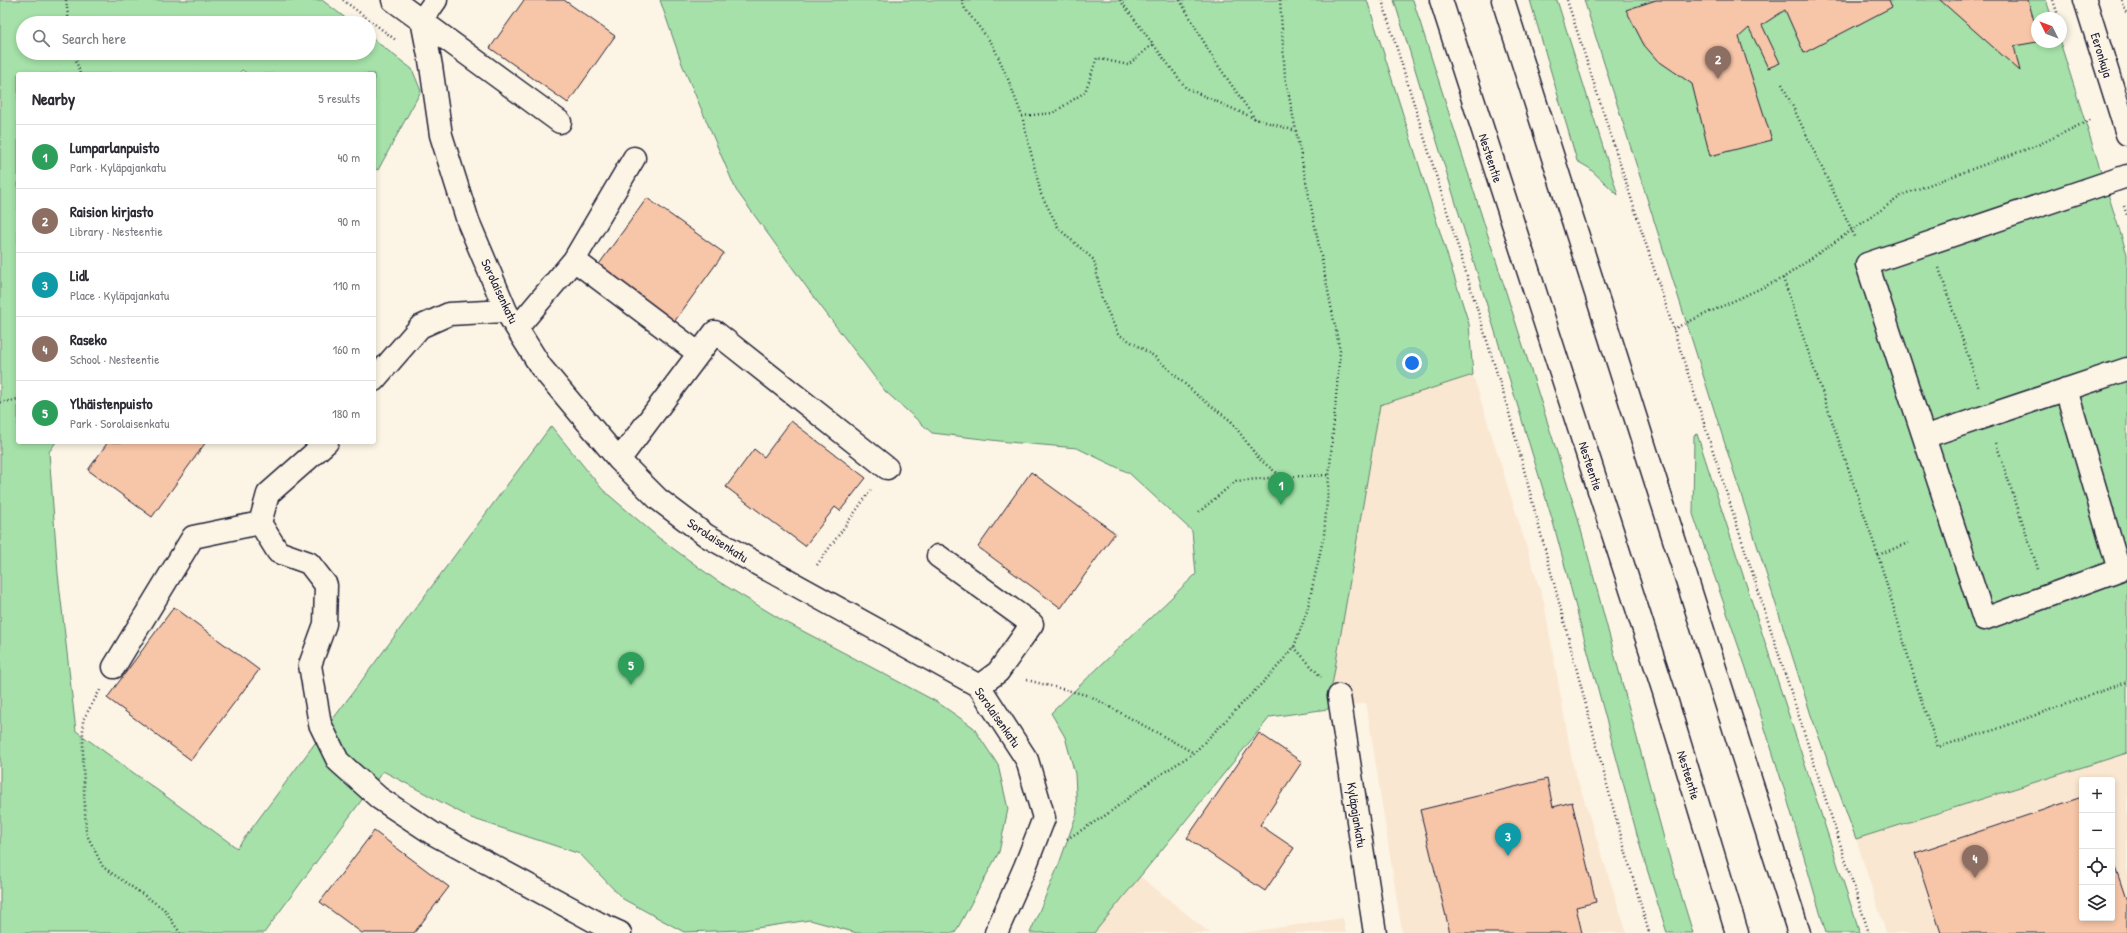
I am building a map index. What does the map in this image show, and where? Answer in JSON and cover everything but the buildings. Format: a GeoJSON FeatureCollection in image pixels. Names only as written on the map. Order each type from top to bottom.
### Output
{"type":"FeatureCollection","features":[{"type":"Feature","properties":{"kind":"main road"},"geometry":{"type":"LineString","coordinates":[[393,0],[560,122]]}},
{"type":"Feature","properties":{"kind":"main road"},"geometry":{"type":"LineString","coordinates":[[422,20],[436,0]]}},
{"type":"Feature","properties":{"kind":"main road","name":"Nesteentie"},"geometry":{"type":"LineString","coordinates":[[1441,0],[1661,685],[1737,933]]}},
{"type":"Feature","properties":{"kind":"main road"},"geometry":{"type":"LineString","coordinates":[[1503,0],[1799,933]]}},
{"type":"Feature","properties":{"kind":"main road","name":"Eeronkuja"},"geometry":{"type":"LineString","coordinates":[[2085,0],[2120,90],[2127,134]]}},
{"type":"Feature","properties":{"kind":"main road","name":"Sorolaisenkatu"},"geometry":{"type":"LineString","coordinates":[[422,20],[431,66],[441,135],[468,221],[512,319],[541,367],[619,460],[658,498],[708,536],[979,686],[1027,760],[1044,818],[1025,867],[996,933]]}},
{"type":"Feature","properties":{"kind":"main road"},"geometry":{"type":"LineString","coordinates":[[376,378],[420,327],[449,314],[512,319],[574,260],[634,158]]}},
{"type":"Feature","properties":{"kind":"main road"},"geometry":{"type":"LineString","coordinates":[[2066,389],[2123,568],[1984,619],[1867,264],[2127,176]]}},
{"type":"Feature","properties":{"kind":"main road"},"geometry":{"type":"LineString","coordinates":[[574,260],[698,353]]}},
{"type":"Feature","properties":{"kind":"main road"},"geometry":{"type":"LineString","coordinates":[[619,460],[715,332],[887,468]]}},
{"type":"Feature","properties":{"kind":"main road"},"geometry":{"type":"LineString","coordinates":[[1924,437],[2127,369]]}},
{"type":"Feature","properties":{"kind":"main road"},"geometry":{"type":"LineString","coordinates":[[324,444],[268,494],[260,523],[278,552],[309,563],[326,585],[325,624],[310,666],[320,724],[338,761],[379,798],[432,833],[598,924],[620,933]]}},
{"type":"Feature","properties":{"kind":"main road"},"geometry":{"type":"LineString","coordinates":[[114,667],[193,537],[260,523]]}},
{"type":"Feature","properties":{"kind":"main road"},"geometry":{"type":"LineString","coordinates":[[938,556],[1032,624],[998,672],[979,686]]}},
{"type":"Feature","properties":{"kind":"main road","name":"Kyläpajankatu"},"geometry":{"type":"LineString","coordinates":[[1339,696],[1375,933]]}},
{"type":"Feature","properties":{"kind":"path"},"geometry":{"type":"LineString","coordinates":[[66,0],[68,16]]}},
{"type":"Feature","properties":{"kind":"path"},"geometry":{"type":"LineString","coordinates":[[343,0],[364,16]]}},
{"type":"Feature","properties":{"kind":"path"},"geometry":{"type":"LineString","coordinates":[[962,0],[965,9],[993,45],[1022,116],[1041,194],[1059,229],[1094,260],[1102,299],[1118,334],[1154,356],[1197,395],[1231,421],[1259,459],[1282,477]]}},
{"type":"Feature","properties":{"kind":"path"},"geometry":{"type":"LineString","coordinates":[[1120,0],[1186,88],[1256,119],[1296,131]]}},
{"type":"Feature","properties":{"kind":"path"},"geometry":{"type":"LineString","coordinates":[[1180,0],[1213,58],[1256,119]]}},
{"type":"Feature","properties":{"kind":"path"},"geometry":{"type":"LineString","coordinates":[[1062,842],[1106,815],[1152,780],[1194,753],[1273,672],[1294,648],[1307,611],[1324,535],[1340,351],[1285,76],[1280,0]]}},
{"type":"Feature","properties":{"kind":"path"},"geometry":{"type":"LineString","coordinates":[[1382,0],[1508,409],[1615,816],[1649,933]]}},
{"type":"Feature","properties":{"kind":"path"},"geometry":{"type":"LineString","coordinates":[[1567,0],[1869,933]]}},
{"type":"Feature","properties":{"kind":"path"},"geometry":{"type":"LineString","coordinates":[[2053,0],[2057,12]]}},
{"type":"Feature","properties":{"kind":"path"},"geometry":{"type":"LineString","coordinates":[[2122,0],[2127,15]]}},
{"type":"Feature","properties":{"kind":"path"},"geometry":{"type":"LineString","coordinates":[[376,25],[431,66]]}},
{"type":"Feature","properties":{"kind":"path"},"geometry":{"type":"LineString","coordinates":[[1022,116],[1053,114],[1085,92],[1097,58],[1128,65],[1153,44]]}},
{"type":"Feature","properties":{"kind":"path"},"geometry":{"type":"LineString","coordinates":[[76,60],[79,72]]}},
{"type":"Feature","properties":{"kind":"path"},"geometry":{"type":"LineString","coordinates":[[1782,84],[1867,264]]}},
{"type":"Feature","properties":{"kind":"path"},"geometry":{"type":"LineString","coordinates":[[1673,329],[1783,278],[1904,194],[2038,145],[2092,120],[2090,113]]}},
{"type":"Feature","properties":{"kind":"path"},"geometry":{"type":"LineString","coordinates":[[1783,278],[1878,555],[1922,703],[1938,747],[1994,730],[2127,682]]}},
{"type":"Feature","properties":{"kind":"path"},"geometry":{"type":"LineString","coordinates":[[0,403],[16,399]]}},
{"type":"Feature","properties":{"kind":"path"},"geometry":{"type":"LineString","coordinates":[[813,571],[887,468]]}},
{"type":"Feature","properties":{"kind":"path"},"geometry":{"type":"LineString","coordinates":[[1199,512],[1236,481],[1330,475]]}},
{"type":"Feature","properties":{"kind":"path"},"geometry":{"type":"LineString","coordinates":[[1878,555],[1908,543]]}},
{"type":"Feature","properties":{"kind":"path"},"geometry":{"type":"LineString","coordinates":[[1294,648],[1339,696]]}},
{"type":"Feature","properties":{"kind":"path"},"geometry":{"type":"LineString","coordinates":[[114,667],[83,720],[82,765],[86,833],[103,867],[164,909],[180,933]]}},
{"type":"Feature","properties":{"kind":"path"},"geometry":{"type":"LineString","coordinates":[[998,672],[1090,696],[1194,753]]}},
{"type":"Feature","properties":{"kind":"shaded area"},"geometry":{"type":"Polygon","coordinates":[[[1473,375],[1544,602],[1573,765],[1627,933],[1402,933],[1366,703],[1328,709],[1380,404],[1473,375]]]}},
{"type":"Feature","properties":{"kind":"shaded area"},"geometry":{"type":"Polygon","coordinates":[[[2127,753],[2127,933],[1886,933],[1856,839],[2127,753]]]}},
{"type":"Feature","properties":{"kind":"shaded area"},"geometry":{"type":"Polygon","coordinates":[[[1140,876],[1210,933],[1094,933],[1140,876]]]}},
{"type":"Feature","properties":{"kind":"shaded area"},"geometry":{"type":"Polygon","coordinates":[[[1343,918],[1346,933],[1242,933],[1343,918]]]}},
{"type":"Feature","properties":{"kind":"green space"},"geometry":{"type":"Polygon","coordinates":[[[0,0],[322,0],[343,16],[16,16],[16,60],[376,60],[376,41],[412,69],[421,91],[378,170],[376,169],[376,72],[245,72],[242,70],[240,72],[16,72],[16,444],[55,444],[49,452],[58,574],[76,731],[237,848],[551,426],[603,490],[659,538],[716,580],[782,620],[937,702],[973,727],[998,765],[1008,809],[999,852],[955,933],[857,933],[810,920],[743,930],[684,932],[623,899],[580,854],[471,818],[383,771],[264,933],[0,933],[0,0]]]}},
{"type":"Feature","properties":{"kind":"green space"},"geometry":{"type":"Polygon","coordinates":[[[660,0],[1367,0],[1469,324],[1473,375],[1380,405],[1328,709],[1270,717],[1094,933],[1030,933],[1059,864],[1077,813],[1075,774],[1065,737],[1051,713],[1196,574],[1192,531],[1129,473],[1077,448],[932,433],[885,391],[813,296],[736,190],[682,64],[660,0]]]}},
{"type":"Feature","properties":{"kind":"green space"},"geometry":{"type":"Polygon","coordinates":[[[1394,0],[1413,0],[1577,515],[1666,846],[1693,933],[1667,933],[1642,853],[1553,522],[1394,0]]]}},
{"type":"Feature","properties":{"kind":"green space"},"geometry":{"type":"Polygon","coordinates":[[[1530,0],[1557,0],[1618,195],[1589,168],[1577,161],[1530,0]]]}},
{"type":"Feature","properties":{"kind":"green space"},"geometry":{"type":"Polygon","coordinates":[[[1584,0],[2046,0],[2050,12],[2031,12],[2031,48],[2062,48],[2127,254],[2127,753],[1856,839],[1811,715],[1584,0]]]}},
{"type":"Feature","properties":{"kind":"green space"},"geometry":{"type":"Polygon","coordinates":[[[1697,434],[1860,933],[1826,933],[1786,795],[1746,668],[1693,514],[1694,435],[1697,434]]]}},
{"type":"Feature","properties":{"kind":"place","name":"Raision kirjasto"},"geometry":{"type":"Point","coordinates":[1718,79]}},
{"type":"Feature","properties":{"kind":"place","name":"Lumparlanpuisto"},"geometry":{"type":"Point","coordinates":[1281,505]}},
{"type":"Feature","properties":{"kind":"place","name":"Ylhäistenpuisto"},"geometry":{"type":"Point","coordinates":[631,685]}},
{"type":"Feature","properties":{"kind":"place","name":"Lidl"},"geometry":{"type":"Point","coordinates":[1508,856]}},
{"type":"Feature","properties":{"kind":"place","name":"Raseko"},"geometry":{"type":"Point","coordinates":[1975,878]}}]}
